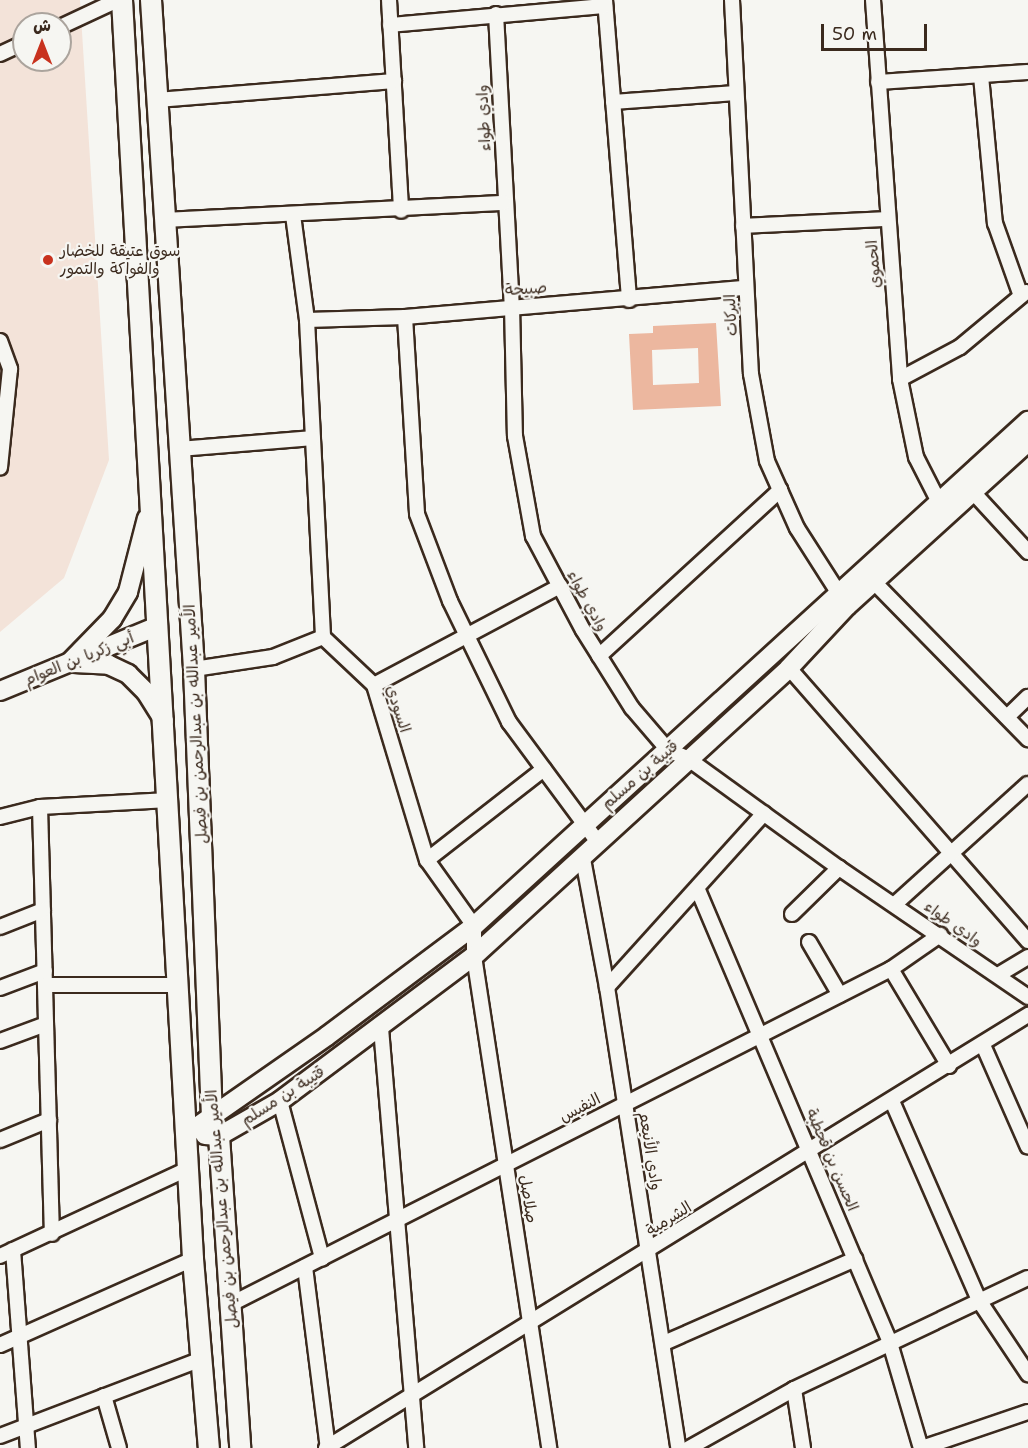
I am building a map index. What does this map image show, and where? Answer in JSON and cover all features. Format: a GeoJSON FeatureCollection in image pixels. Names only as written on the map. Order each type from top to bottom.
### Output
{"type":"FeatureCollection","features":[{"type":"Feature","properties":{"kind":"main road","name":"الأمير عبدالله بن عبدالرحمن بن فيصل"},"geometry":{"type":"LineString","coordinates":[[120,0],[180,985],[193,1259],[204,1358],[209,1448]]}},
{"type":"Feature","properties":{"kind":"main road","name":"الأمير عبدالله بن عبدالرحمن بن فيصل"},"geometry":{"type":"LineString","coordinates":[[151,0],[194,669],[212,1116],[219,1137],[240,1448]]}},
{"type":"Feature","properties":{"kind":"street"},"geometry":{"type":"LineString","coordinates":[[72,22],[120,0]]}},
{"type":"Feature","properties":{"kind":"street"},"geometry":{"type":"LineString","coordinates":[[389,0],[401,210]]}},
{"type":"Feature","properties":{"kind":"street","name":"البركات"},"geometry":{"type":"LineString","coordinates":[[732,0],[751,374],[767,461],[797,528],[844,600]]}},
{"type":"Feature","properties":{"kind":"street","name":"الحموي"},"geometry":{"type":"LineString","coordinates":[[873,0],[900,379],[916,457],[943,509]]}},
{"type":"Feature","properties":{"kind":"street"},"geometry":{"type":"LineString","coordinates":[[390,25],[605,3],[629,300]]}},
{"type":"Feature","properties":{"kind":"street","name":"وادي طواء"},"geometry":{"type":"LineString","coordinates":[[496,14],[504,203],[512,306],[515,436],[533,536],[560,586],[632,708],[669,750],[687,758],[838,868],[895,904],[1028,997]]}},
{"type":"Feature","properties":{"kind":"street"},"geometry":{"type":"LineString","coordinates":[[878,82],[1028,72]]}},
{"type":"Feature","properties":{"kind":"street"},"geometry":{"type":"LineString","coordinates":[[900,379],[960,347],[1024,294],[995,223],[981,76]]}},
{"type":"Feature","properties":{"kind":"street"},"geometry":{"type":"LineString","coordinates":[[157,100],[394,81]]}},
{"type":"Feature","properties":{"kind":"street"},"geometry":{"type":"LineString","coordinates":[[613,102],[736,93]]}},
{"type":"Feature","properties":{"kind":"street"},"geometry":{"type":"LineString","coordinates":[[166,220],[401,210],[504,203]]}},
{"type":"Feature","properties":{"kind":"street"},"geometry":{"type":"LineString","coordinates":[[194,669],[273,657],[323,637],[307,320],[292,215]]}},
{"type":"Feature","properties":{"kind":"street"},"geometry":{"type":"LineString","coordinates":[[743,225],[887,219]]}},
{"type":"Feature","properties":{"kind":"street","name":"صبيحة"},"geometry":{"type":"LineString","coordinates":[[307,320],[405,317],[512,306],[629,300],[746,288]]}},
{"type":"Feature","properties":{"kind":"street"},"geometry":{"type":"LineString","coordinates":[[405,317],[417,514],[466,634],[509,722],[586,822],[597,842]]}},
{"type":"Feature","properties":{"kind":"street"},"geometry":{"type":"LineString","coordinates":[[0,341],[9,369],[0,467]]}},
{"type":"Feature","properties":{"kind":"street","name":"قتيبة بن مسلم"},"geometry":{"type":"LineString","coordinates":[[219,1137],[280,1101],[381,1028],[474,956],[583,859],[597,842],[687,758],[789,668],[844,600],[875,583],[1028,421]]}},
{"type":"Feature","properties":{"kind":"street"},"geometry":{"type":"LineString","coordinates":[[180,448],[313,438]]}},
{"type":"Feature","properties":{"kind":"street","name":"قتيبة بن مسلم"},"geometry":{"type":"LineString","coordinates":[[188,1133],[327,1036],[474,926],[586,822],[844,600],[943,509],[972,491],[1028,442]]}},
{"type":"Feature","properties":{"kind":"street"},"geometry":{"type":"LineString","coordinates":[[600,656],[780,490]]}},
{"type":"Feature","properties":{"kind":"street"},"geometry":{"type":"LineString","coordinates":[[972,491],[1028,552]]}},
{"type":"Feature","properties":{"kind":"street","name":"الأمير عبدالله بن عبدالرحمن بن فيصل"},"geometry":{"type":"LineString","coordinates":[[69,663],[112,619],[128,592],[141,551],[150,498]]}},
{"type":"Feature","properties":{"kind":"street"},"geometry":{"type":"LineString","coordinates":[[875,583],[1028,739]]}},
{"type":"Feature","properties":{"kind":"street"},"geometry":{"type":"LineString","coordinates":[[374,685],[560,586]]}},
{"type":"Feature","properties":{"kind":"street","name":"أبي زكريا بن العوام"},"geometry":{"type":"LineString","coordinates":[[0,691],[158,626]]}},
{"type":"Feature","properties":{"kind":"street","name":"السودي"},"geometry":{"type":"LineString","coordinates":[[323,637],[374,685],[427,860],[474,926]]}},
{"type":"Feature","properties":{"kind":"street","name":"الأمير عبدالله بن عبدالرحمن بن فيصل"},"geometry":{"type":"LineString","coordinates":[[69,663],[109,665],[128,674],[146,692],[164,721]]}},
{"type":"Feature","properties":{"kind":"street"},"geometry":{"type":"LineString","coordinates":[[789,668],[1028,941]]}},
{"type":"Feature","properties":{"kind":"street"},"geometry":{"type":"LineString","coordinates":[[1007,717],[1028,697]]}},
{"type":"Feature","properties":{"kind":"street"},"geometry":{"type":"LineString","coordinates":[[427,860],[544,769]]}},
{"type":"Feature","properties":{"kind":"street"},"geometry":{"type":"LineString","coordinates":[[895,904],[1028,784]]}},
{"type":"Feature","properties":{"kind":"street"},"geometry":{"type":"LineString","coordinates":[[0,817],[40,807],[169,800]]}},
{"type":"Feature","properties":{"kind":"street"},"geometry":{"type":"LineString","coordinates":[[40,807],[52,1234]]}},
{"type":"Feature","properties":{"kind":"street"},"geometry":{"type":"LineString","coordinates":[[607,987],[698,890],[764,813]]}},
{"type":"Feature","properties":{"kind":"street","name":"وادي الأنيعم"},"geometry":{"type":"LineString","coordinates":[[583,859],[626,1104],[664,1343],[678,1448]]}},
{"type":"Feature","properties":{"kind":"street"},"geometry":{"type":"LineString","coordinates":[[792,914],[838,868]]}},
{"type":"Feature","properties":{"kind":"street","name":"الحسن بن قحطبة"},"geometry":{"type":"LineString","coordinates":[[698,890],[811,1151],[890,1343],[922,1448]]}},
{"type":"Feature","properties":{"kind":"street"},"geometry":{"type":"LineString","coordinates":[[0,927],[43,910]]}},
{"type":"Feature","properties":{"kind":"street"},"geometry":{"type":"LineString","coordinates":[[474,926],[474,956]]}},
{"type":"Feature","properties":{"kind":"street","name":"النفيس"},"geometry":{"type":"LineString","coordinates":[[231,1304],[891,969],[940,935]]}},
{"type":"Feature","properties":{"kind":"street"},"geometry":{"type":"LineString","coordinates":[[809,942],[840,995]]}},
{"type":"Feature","properties":{"kind":"street","name":"صلاصل"},"geometry":{"type":"LineString","coordinates":[[474,956],[549,1448]]}},
{"type":"Feature","properties":{"kind":"street"},"geometry":{"type":"LineString","coordinates":[[998,975],[1028,957]]}},
{"type":"Feature","properties":{"kind":"street"},"geometry":{"type":"LineString","coordinates":[[891,969],[949,1066]]}},
{"type":"Feature","properties":{"kind":"street"},"geometry":{"type":"LineString","coordinates":[[0,988],[45,978],[180,985]]}},
{"type":"Feature","properties":{"kind":"street","name":"الشرمية"},"geometry":{"type":"LineString","coordinates":[[327,1448],[1028,1016]]}},
{"type":"Feature","properties":{"kind":"street"},"geometry":{"type":"LineString","coordinates":[[0,1041],[46,1024]]}},
{"type":"Feature","properties":{"kind":"street"},"geometry":{"type":"LineString","coordinates":[[381,1028],[416,1448]]}},
{"type":"Feature","properties":{"kind":"street"},"geometry":{"type":"LineString","coordinates":[[983,1045],[1028,1148]]}},
{"type":"Feature","properties":{"kind":"street"},"geometry":{"type":"LineString","coordinates":[[280,1101],[322,1258]]}},
{"type":"Feature","properties":{"kind":"street"},"geometry":{"type":"LineString","coordinates":[[892,1101],[980,1302],[1028,1374]]}},
{"type":"Feature","properties":{"kind":"street"},"geometry":{"type":"LineString","coordinates":[[0,1140],[49,1120]]}},
{"type":"Feature","properties":{"kind":"street"},"geometry":{"type":"LineString","coordinates":[[188,1133],[219,1137]]}},
{"type":"Feature","properties":{"kind":"street"},"geometry":{"type":"LineString","coordinates":[[28,1448],[21,1337],[6,1253],[52,1234],[190,1168]]}},
{"type":"Feature","properties":{"kind":"street"},"geometry":{"type":"LineString","coordinates":[[664,1343],[855,1258]]}},
{"type":"Feature","properties":{"kind":"street"},"geometry":{"type":"LineString","coordinates":[[0,1345],[193,1259]]}},
{"type":"Feature","properties":{"kind":"street"},"geometry":{"type":"LineString","coordinates":[[305,1267],[327,1448]]}},
{"type":"Feature","properties":{"kind":"street"},"geometry":{"type":"LineString","coordinates":[[689,1448],[794,1389],[1028,1278]]}},
{"type":"Feature","properties":{"kind":"street"},"geometry":{"type":"LineString","coordinates":[[0,1436],[204,1358]]}},
{"type":"Feature","properties":{"kind":"street"},"geometry":{"type":"LineString","coordinates":[[794,1389],[804,1448]]}},
{"type":"Feature","properties":{"kind":"street"},"geometry":{"type":"LineString","coordinates":[[104,1396],[119,1448]]}},
{"type":"Feature","properties":{"kind":"street"},"geometry":{"type":"LineString","coordinates":[[922,1448],[1028,1412]]}},
{"type":"Feature","properties":{"kind":"shaded area","name":"سوق عتيقة للخضار والفواكة والتمور"},"geometry":{"type":"Polygon","coordinates":[[[0,0],[80,0],[109,460],[64,578],[0,632],[0,0]]]}},
{"type":"Feature","properties":{"kind":"building"},"geometry":{"type":"Polygon","coordinates":[[[716,323],[721,406],[633,410],[629,334],[653,333],[653,326],[716,323]],[[698,348],[652,350],[653,385],[699,383],[698,348]]]}},
{"type":"Feature","properties":{"kind":"place","name":"سوق عتيقة للخضار والفواكة والتمور"},"geometry":{"type":"Point","coordinates":[48,260]}}]}
